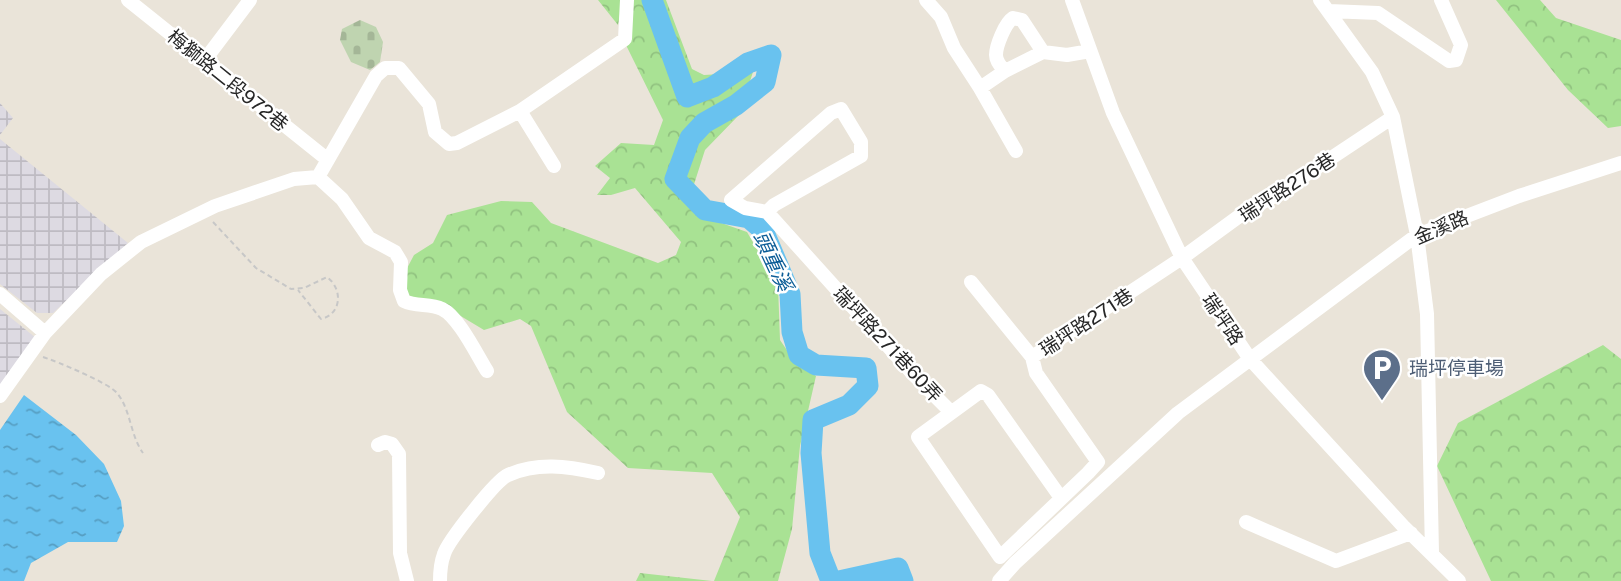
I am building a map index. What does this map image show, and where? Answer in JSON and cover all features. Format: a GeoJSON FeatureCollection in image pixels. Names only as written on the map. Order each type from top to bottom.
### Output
{"type":"FeatureCollection","features":[{"type":"Feature","properties":{"kind":"street","name":"梅獅路二段972巷"},"geometry":{"type":"LineString","coordinates":[[128,0],[328,160]]}},
{"type":"Feature","properties":{"kind":"street"},"geometry":{"type":"LineString","coordinates":[[204,61],[250,0]]}},
{"type":"Feature","properties":{"kind":"street"},"geometry":{"type":"LineString","coordinates":[[318,177],[376,76],[386,68],[399,68],[429,104],[435,132],[449,144],[457,143],[520,111],[625,39],[627,0]]}},
{"type":"Feature","properties":{"kind":"street"},"geometry":{"type":"LineString","coordinates":[[926,0],[941,18],[954,48],[1016,151]]}},
{"type":"Feature","properties":{"kind":"street","name":"瑞坪路"},"geometry":{"type":"LineString","coordinates":[[1072,0],[1113,113],[1182,258],[1250,359],[1459,581]]}},
{"type":"Feature","properties":{"kind":"street"},"geometry":{"type":"LineString","coordinates":[[1324,6],[1378,13],[1449,61],[1456,60],[1461,45],[1441,0]]}},
{"type":"Feature","properties":{"kind":"street"},"geometry":{"type":"LineString","coordinates":[[1324,6],[1371,72],[1393,117],[1417,235],[1427,314],[1432,553]]}},
{"type":"Feature","properties":{"kind":"street"},"geometry":{"type":"LineString","coordinates":[[1005,71],[996,56],[1006,22],[1013,18],[1022,20],[1043,52]]}},
{"type":"Feature","properties":{"kind":"street"},"geometry":{"type":"LineString","coordinates":[[980,88],[1005,71],[1043,52],[1067,55],[1090,51]]}},
{"type":"Feature","properties":{"kind":"street"},"geometry":{"type":"LineString","coordinates":[[841,109],[861,142],[862,156],[774,205],[767,212],[745,208],[731,200],[831,113],[841,109]]}},
{"type":"Feature","properties":{"kind":"street"},"geometry":{"type":"LineString","coordinates":[[520,111],[554,166]]}},
{"type":"Feature","properties":{"kind":"street","name":"瑞坪路276巷"},"geometry":{"type":"LineString","coordinates":[[1182,258],[1250,209],[1271,198],[1393,117]]}},
{"type":"Feature","properties":{"kind":"street","name":"金溪路"},"geometry":{"type":"LineString","coordinates":[[999,581],[1015,563],[1178,413],[1417,235],[1519,196],[1621,163]]}},
{"type":"Feature","properties":{"kind":"street"},"geometry":{"type":"LineString","coordinates":[[0,397],[45,333],[101,274],[141,242],[203,211],[294,179],[318,177],[342,199],[369,238],[395,252],[401,262],[400,290],[404,301],[435,306],[449,314],[487,371]]}},
{"type":"Feature","properties":{"kind":"street","name":"瑞坪路271巷60弄"},"geometry":{"type":"LineString","coordinates":[[767,212],[951,412],[981,391],[988,395],[1061,498]]}},
{"type":"Feature","properties":{"kind":"street","name":"瑞坪路271巷"},"geometry":{"type":"LineString","coordinates":[[1061,498],[1098,462],[1036,373],[1032,357],[1182,258]]}},
{"type":"Feature","properties":{"kind":"street"},"geometry":{"type":"LineString","coordinates":[[971,282],[1032,357]]}},
{"type":"Feature","properties":{"kind":"street"},"geometry":{"type":"LineString","coordinates":[[0,294],[45,333]]}},
{"type":"Feature","properties":{"kind":"street"},"geometry":{"type":"LineString","coordinates":[[951,412],[918,437],[1000,557],[1061,498]]}},
{"type":"Feature","properties":{"kind":"street"},"geometry":{"type":"LineString","coordinates":[[378,445],[385,442],[392,444],[399,454],[400,553],[407,581]]}},
{"type":"Feature","properties":{"kind":"street"},"geometry":{"type":"LineString","coordinates":[[440,581],[444,553],[470,515],[505,475],[537,467],[565,465],[598,473]]}},
{"type":"Feature","properties":{"kind":"street"},"geometry":{"type":"LineString","coordinates":[[1247,522],[1336,561],[1411,533]]}},
{"type":"Feature","properties":{"kind":"path"},"geometry":{"type":"LineString","coordinates":[[203,211],[256,268],[291,289],[298,290],[327,277],[335,283],[339,295],[335,309],[329,317],[321,319],[298,290]]}},
{"type":"Feature","properties":{"kind":"path"},"geometry":{"type":"LineString","coordinates":[[32,354],[62,363],[116,392],[129,419],[135,442],[143,453]]}},
{"type":"Feature","properties":{"kind":"shaded area"},"geometry":{"type":"Polygon","coordinates":[[[0,103],[13,118],[0,135],[0,103]]]}},
{"type":"Feature","properties":{"kind":"shaded area"},"geometry":{"type":"Polygon","coordinates":[[[0,139],[128,243],[53,313],[37,313],[0,284],[0,139]]]}},
{"type":"Feature","properties":{"kind":"shaded area"},"geometry":{"type":"Polygon","coordinates":[[[0,309],[36,338],[0,386],[0,309]]]}},
{"type":"Feature","properties":{"kind":"green space"},"geometry":{"type":"Polygon","coordinates":[[[598,0],[623,0],[618,25],[598,0]]]}},
{"type":"Feature","properties":{"kind":"green space"},"geometry":{"type":"Polygon","coordinates":[[[633,0],[666,0],[692,69],[704,75],[753,72],[739,115],[705,150],[688,203],[707,218],[747,232],[778,285],[780,340],[795,362],[816,376],[800,446],[792,529],[778,581],[714,581],[740,517],[712,473],[628,468],[567,412],[531,326],[520,319],[484,330],[444,306],[407,296],[404,274],[414,255],[433,243],[447,215],[501,201],[532,202],[551,223],[658,263],[676,255],[681,242],[635,188],[611,195],[597,195],[610,178],[595,166],[621,143],[654,145],[663,120],[625,43],[633,0]]]}},
{"type":"Feature","properties":{"kind":"green space"},"geometry":{"type":"Polygon","coordinates":[[[1496,0],[1540,0],[1556,18],[1621,40],[1621,126],[1608,128],[1568,90],[1496,0]]]}},
{"type":"Feature","properties":{"kind":"green space"},"geometry":{"type":"Polygon","coordinates":[[[360,20],[376,27],[383,42],[380,62],[370,70],[351,62],[340,40],[342,29],[360,20]]]}},
{"type":"Feature","properties":{"kind":"green space"},"geometry":{"type":"Polygon","coordinates":[[[1603,345],[1621,359],[1621,581],[1491,581],[1437,466],[1458,423],[1603,345]]]}},
{"type":"Feature","properties":{"kind":"green space"},"geometry":{"type":"Polygon","coordinates":[[[640,573],[712,581],[636,581],[640,573]]]}},
{"type":"Feature","properties":{"kind":"water"},"geometry":{"type":"Polygon","coordinates":[[[24,395],[76,435],[104,464],[121,501],[124,526],[117,542],[68,542],[31,563],[24,581],[0,581],[0,430],[24,395]]]}},
{"type":"Feature","properties":{"kind":"waterway","name":"頭重溪"},"geometry":{"type":"LineString","coordinates":[[652,0],[687,97],[713,87],[748,63],[771,55],[765,82],[736,105],[704,123],[690,138],[675,179],[705,210],[749,218],[763,230],[790,294],[792,332],[799,355],[816,365],[866,368],[868,386],[849,405],[813,420],[811,453],[820,553],[831,581]]}},
{"type":"Feature","properties":{"kind":"waterway","name":"頭重溪"},"geometry":{"type":"LineString","coordinates":[[839,581],[898,568],[903,581]]}},
{"type":"Feature","properties":{"kind":"place","name":"瑞坪停車場"},"geometry":{"type":"Point","coordinates":[1382,402]}}]}
